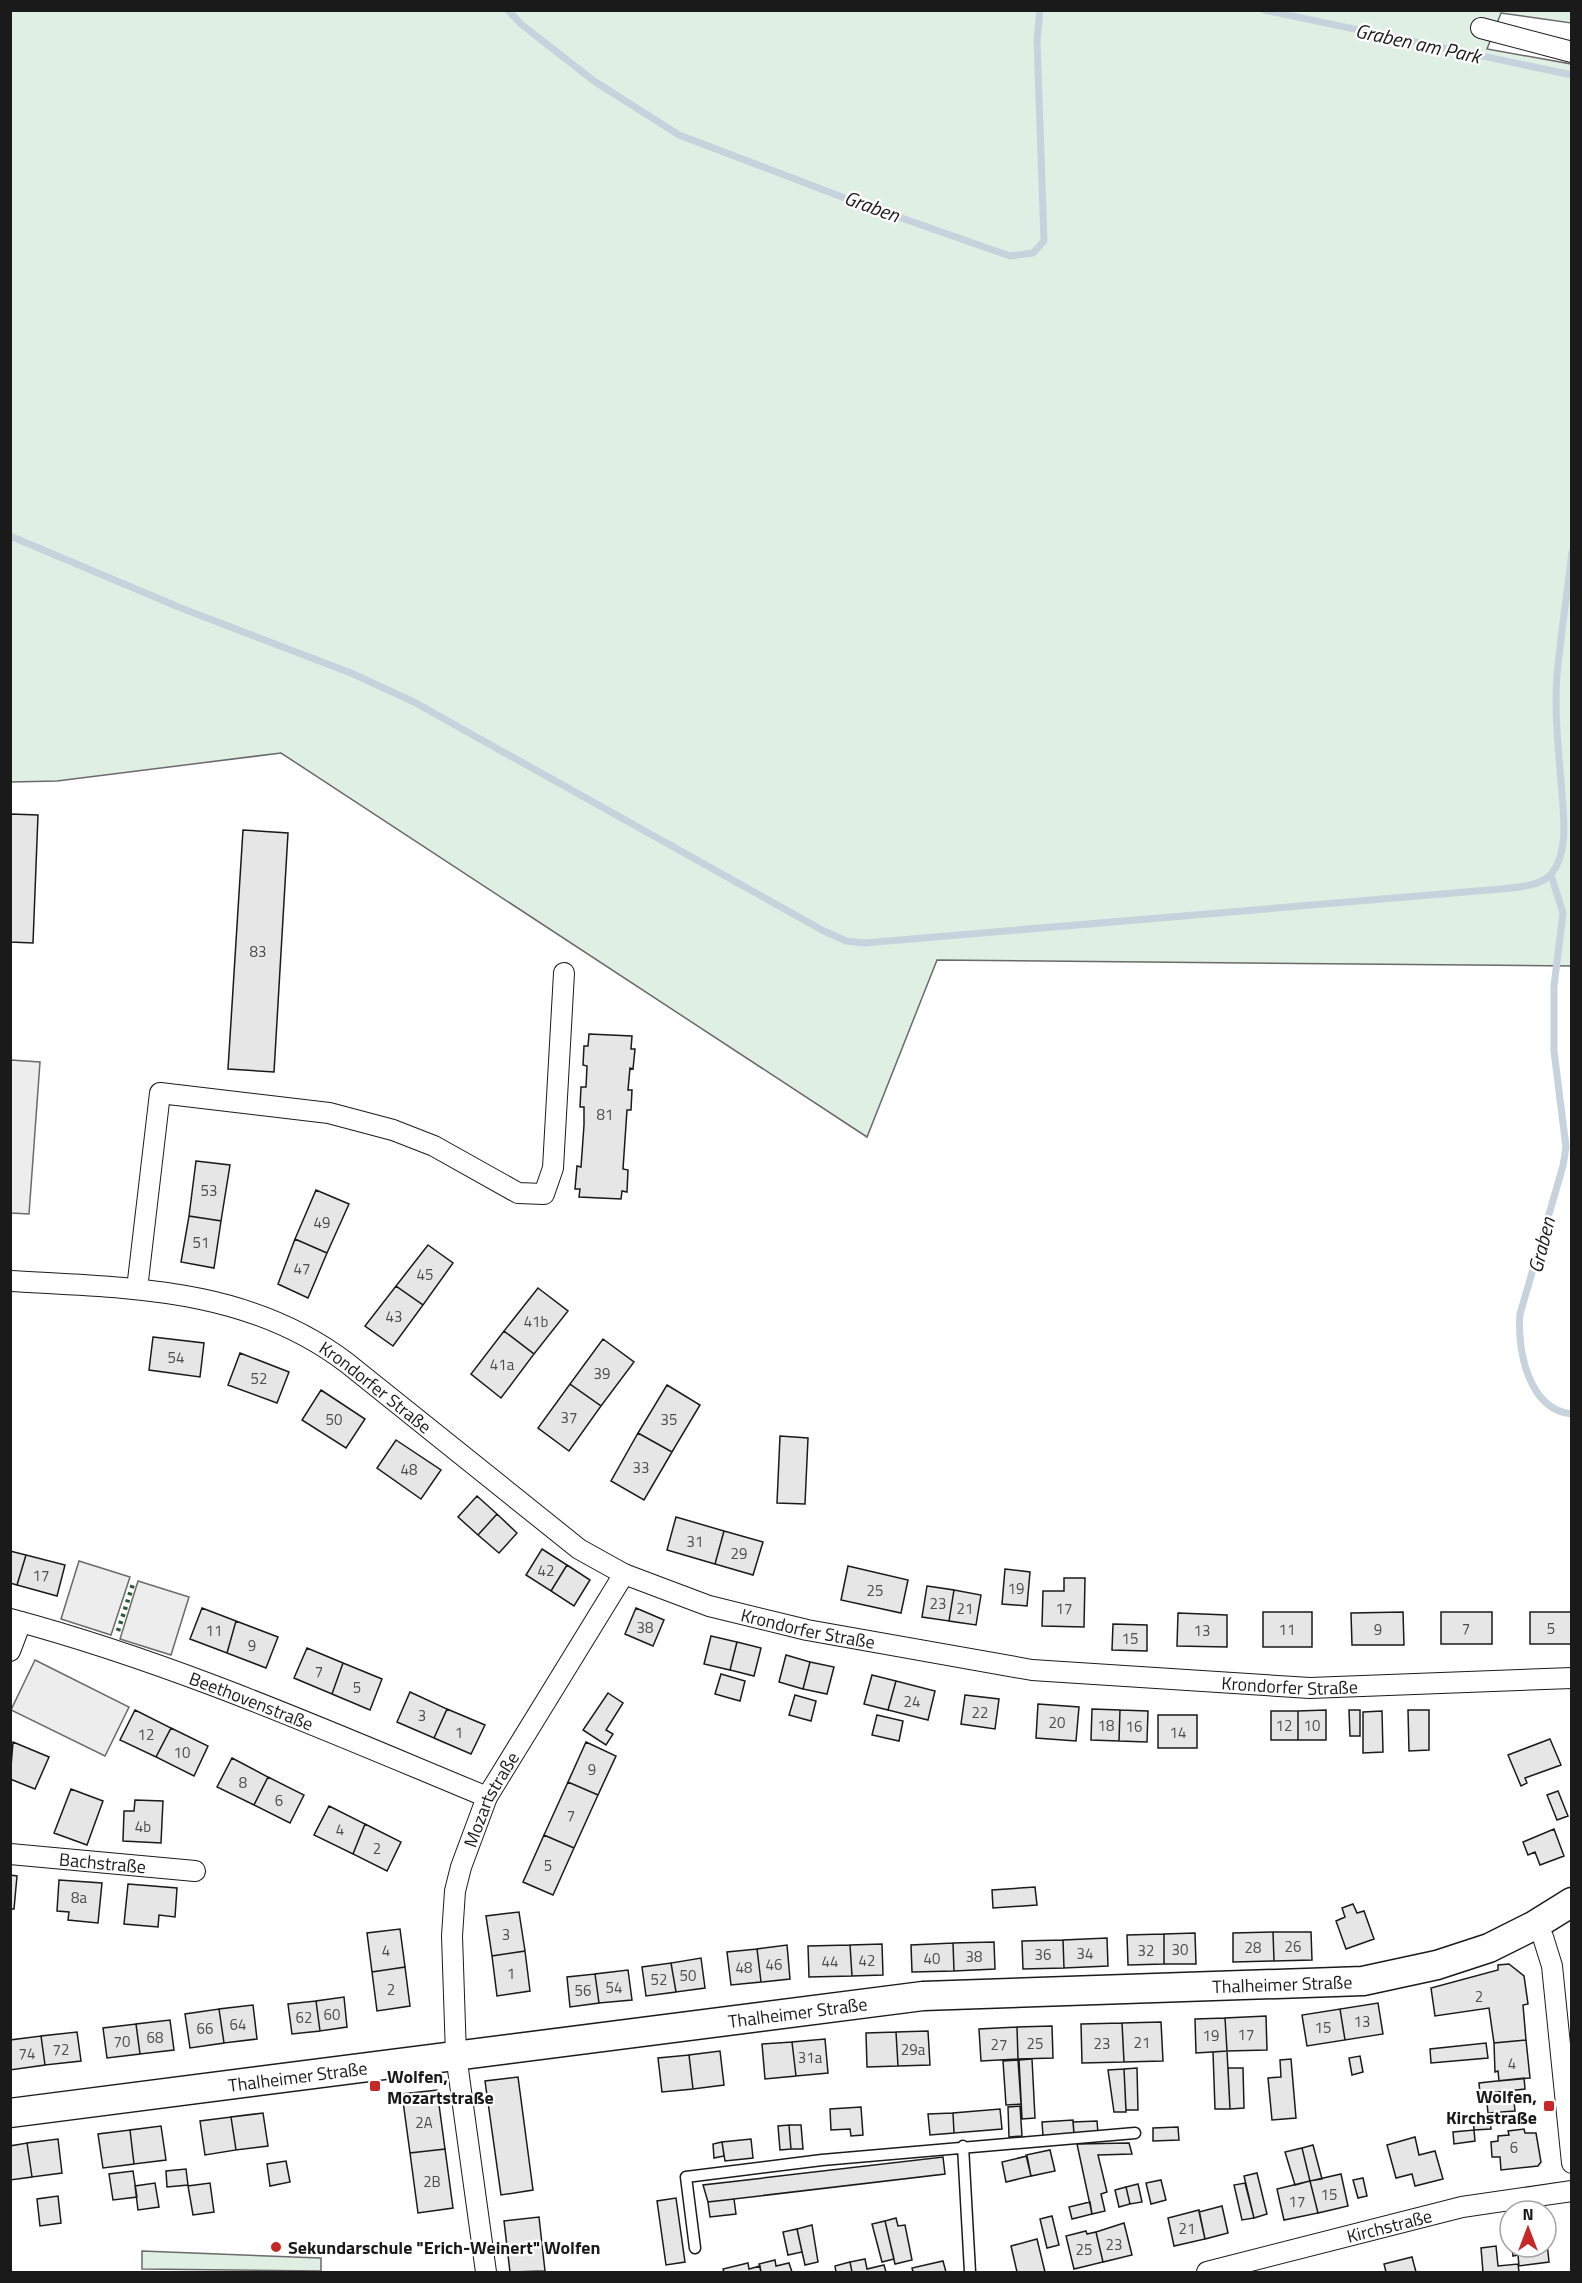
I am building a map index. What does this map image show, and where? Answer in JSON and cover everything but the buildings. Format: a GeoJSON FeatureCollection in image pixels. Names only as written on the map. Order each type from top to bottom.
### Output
{"type":"FeatureCollection","features":[{"type":"Feature","properties":{"kind":"street"},"geometry":{"type":"LineString","coordinates":[[1481,28],[1572,52]]}},
{"type":"Feature","properties":{"kind":"street"},"geometry":{"type":"LineString","coordinates":[[137,1289],[160,1093],[329,1113],[393,1130],[434,1146],[518,1193],[544,1194],[554,1168],[564,973]]}},
{"type":"Feature","properties":{"kind":"street","name":"Krondorfer Straße"},"geometry":{"type":"LineString","coordinates":[[10,1281],[137,1289],[199,1297],[254,1312],[319,1344],[558,1534],[624,1575],[709,1606],[807,1630],[1032,1670],[1310,1688],[1572,1678]]}},
{"type":"Feature","properties":{"kind":"street","name":"Mozartstraße"},"geometry":{"type":"LineString","coordinates":[[486,2272],[456,2055],[452,1936],[455,1892],[461,1867],[487,1797],[624,1575]]}},
{"type":"Feature","properties":{"kind":"street"},"geometry":{"type":"LineString","coordinates":[[10,1651],[16,1620]]}},
{"type":"Feature","properties":{"kind":"street","name":"Beethovenstraße"},"geometry":{"type":"LineString","coordinates":[[16,1620],[195,1678],[487,1797]]}},
{"type":"Feature","properties":{"kind":"street","name":"Bachstraße"},"geometry":{"type":"LineString","coordinates":[[10,1854],[195,1871]]}},
{"type":"Feature","properties":{"kind":"street","name":"Thalheimer Straße"},"geometry":{"type":"LineString","coordinates":[[10,2113],[923,1996],[1364,1981],[1396,1975],[1471,1954],[1535,1925],[1572,1902]]}},
{"type":"Feature","properties":{"kind":"street"},"geometry":{"type":"LineString","coordinates":[[1535,1925],[1563,1990],[1572,2163]]}},
{"type":"Feature","properties":{"kind":"street","name":"Kirchstraße"},"geometry":{"type":"LineString","coordinates":[[1207,2272],[1462,2207],[1572,2191]]}},
{"type":"Feature","properties":{"kind":"lane"},"geometry":{"type":"LineString","coordinates":[[695,2248],[686,2177],[963,2146],[1135,2133]]}},
{"type":"Feature","properties":{"kind":"lane"},"geometry":{"type":"LineString","coordinates":[[963,2146],[970,2272]]}},
{"type":"Feature","properties":{"kind":"green space"},"geometry":{"type":"Polygon","coordinates":[[[10,11],[1571,11],[1571,23],[1501,13],[1487,49],[1571,64],[1571,966],[937,960],[867,1137],[281,753],[57,781],[11,782],[10,11]]]}},
{"type":"Feature","properties":{"kind":"green space"},"geometry":{"type":"Polygon","coordinates":[[[142,2251],[321,2258],[321,2271],[142,2269],[142,2251]]]}},
{"type":"Feature","properties":{"kind":"shaded area"},"geometry":{"type":"Polygon","coordinates":[[[11,1060],[40,1062],[29,1214],[11,1213],[11,1060]]]}},
{"type":"Feature","properties":{"kind":"shaded area"},"geometry":{"type":"Polygon","coordinates":[[[79,1561],[130,1577],[111,1635],[61,1619],[79,1561]]]}},
{"type":"Feature","properties":{"kind":"shaded area"},"geometry":{"type":"Polygon","coordinates":[[[138,1581],[189,1597],[171,1655],[120,1639],[138,1581]]]}},
{"type":"Feature","properties":{"kind":"shaded area"},"geometry":{"type":"Polygon","coordinates":[[[35,1660],[129,1707],[105,1756],[11,1710],[35,1660]]]}},
{"type":"Feature","properties":{"kind":"waterway","name":"Graben"},"geometry":{"type":"LineString","coordinates":[[508,10],[521,24],[594,81],[679,135],[850,200],[1010,256],[1033,253],[1044,241],[1037,40],[1040,10]]}},
{"type":"Feature","properties":{"kind":"waterway","name":"Graben am Park"},"geometry":{"type":"LineString","coordinates":[[1264,10],[1572,75]]}},
{"type":"Feature","properties":{"kind":"waterway"},"geometry":{"type":"LineString","coordinates":[[10,536],[181,608],[351,673],[414,702],[822,930],[846,941],[864,943],[1501,889],[1542,881],[1552,873],[1557,865],[1563,846],[1564,814],[1556,720],[1556,690],[1572,552]]}},
{"type":"Feature","properties":{"kind":"waterway","name":"Graben"},"geometry":{"type":"LineString","coordinates":[[1551,875],[1563,913],[1554,986],[1554,1051],[1566,1147],[1563,1166],[1520,1314],[1520,1328],[1524,1360],[1535,1390],[1545,1402],[1557,1410],[1572,1414]]}},
{"type":"Feature","properties":{"kind":"hedge"},"geometry":{"type":"LineString","coordinates":[[118,1631],[134,1581]]}},
{"type":"Feature","properties":{"kind":"place","name":"Wolfen, Mozartstraße"},"geometry":{"type":"Point","coordinates":[375,2086]}},
{"type":"Feature","properties":{"kind":"place","name":"Wolfen, Kirchstraße"},"geometry":{"type":"Point","coordinates":[1549,2106]}},
{"type":"Feature","properties":{"kind":"place","name":"Sekundarschule \"Erich-Weinert\" Wolfen"},"geometry":{"type":"Point","coordinates":[276,2247]}}]}
